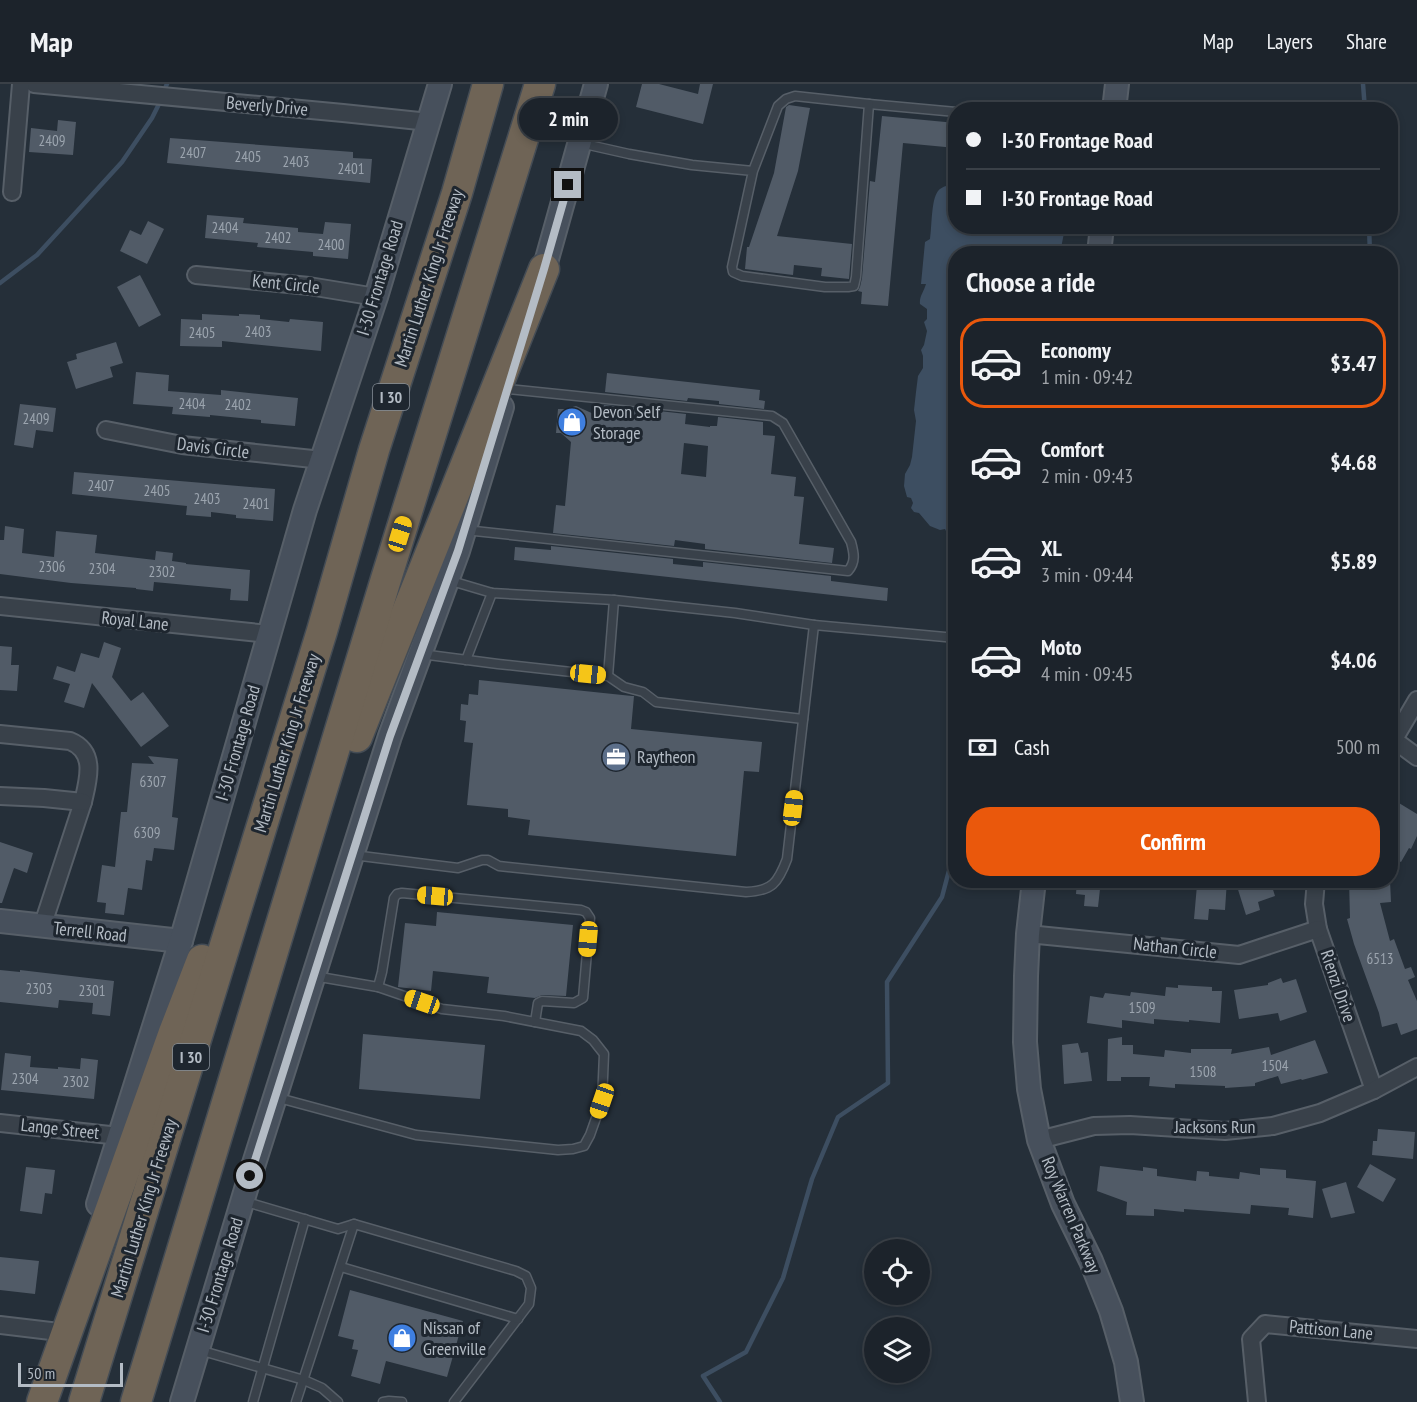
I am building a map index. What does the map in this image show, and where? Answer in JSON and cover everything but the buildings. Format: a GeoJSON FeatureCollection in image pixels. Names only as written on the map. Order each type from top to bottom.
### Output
{"type":"FeatureCollection","features":[{"type":"Feature","properties":{"kind":"highway","name":"Martin Luther King Jr Freeway"},"geometry":{"type":"LineString","coordinates":[[84,1402],[297,711],[374,450],[457,193],[488,84]]}},
{"type":"Feature","properties":{"kind":"highway"},"geometry":{"type":"LineString","coordinates":[[136,1402],[386,579],[540,84]]}},
{"type":"Feature","properties":{"kind":"highway"},"geometry":{"type":"LineString","coordinates":[[280,929],[544,269]]}},
{"type":"Feature","properties":{"kind":"highway"},"geometry":{"type":"LineString","coordinates":[[40,1402],[173,1035],[297,711]]}},
{"type":"Feature","properties":{"kind":"main road","name":"I-30 Frontage Road"},"geometry":{"type":"LineString","coordinates":[[40,1402],[59,1332],[181,941],[305,510],[376,297],[440,84]]}},
{"type":"Feature","properties":{"kind":"main road","name":"I-30 Frontage Road"},"geometry":{"type":"LineString","coordinates":[[182,1402],[275,1097],[390,736],[465,530],[544,269],[596,84]]}},
{"type":"Feature","properties":{"kind":"main road"},"geometry":{"type":"LineString","coordinates":[[1115,102],[1117,84]]}},
{"type":"Feature","properties":{"kind":"main road","name":"Roy Warren Parkway"},"geometry":{"type":"LineString","coordinates":[[1033,888],[1028,934],[1024,1042],[1029,1089],[1039,1140],[1063,1204],[1091,1261],[1111,1311],[1126,1362],[1132,1402]]}},
{"type":"Feature","properties":{"kind":"main road","name":"Terrell Road"},"geometry":{"type":"LineString","coordinates":[[0,921],[181,941]]}},
{"type":"Feature","properties":{"kind":"street"},"geometry":{"type":"LineString","coordinates":[[12,192],[21,84]]}},
{"type":"Feature","properties":{"kind":"street","name":"Beverly Drive"},"geometry":{"type":"LineString","coordinates":[[34,84],[429,122]]}},
{"type":"Feature","properties":{"kind":"street","name":"Kent Circle"},"geometry":{"type":"LineString","coordinates":[[196,275],[309,286],[376,297]]}},
{"type":"Feature","properties":{"kind":"street","name":"Davis Circle"},"geometry":{"type":"LineString","coordinates":[[106,430],[182,445],[322,460]]}},
{"type":"Feature","properties":{"kind":"street","name":"Royal Lane"},"geometry":{"type":"LineString","coordinates":[[0,606],[269,634]]}},
{"type":"Feature","properties":{"kind":"street"},"geometry":{"type":"LineString","coordinates":[[1398,733],[1417,700]]}},
{"type":"Feature","properties":{"kind":"street"},"geometry":{"type":"LineString","coordinates":[[0,734],[70,741],[77,744],[88,757],[88,782],[83,802],[42,927]]}},
{"type":"Feature","properties":{"kind":"street"},"geometry":{"type":"LineString","coordinates":[[1398,746],[1417,757]]}},
{"type":"Feature","properties":{"kind":"street"},"geometry":{"type":"LineString","coordinates":[[0,796],[83,802]]}},
{"type":"Feature","properties":{"kind":"street","name":"Rienzi Drive"},"geometry":{"type":"LineString","coordinates":[[1315,888],[1314,904],[1317,929],[1374,1090]]}},
{"type":"Feature","properties":{"kind":"street","name":"Nathan Circle"},"geometry":{"type":"LineString","coordinates":[[1028,934],[1239,954],[1317,929]]}},
{"type":"Feature","properties":{"kind":"street","name":"Jacksons Run"},"geometry":{"type":"LineString","coordinates":[[1039,1140],[1094,1126],[1130,1125],[1224,1131],[1273,1126],[1320,1113],[1374,1090],[1417,1067]]}},
{"type":"Feature","properties":{"kind":"street","name":"Lange Street"},"geometry":{"type":"LineString","coordinates":[[0,1123],[119,1136]]}},
{"type":"Feature","properties":{"kind":"street"},"geometry":{"type":"LineString","coordinates":[[0,1324],[59,1332]]}},
{"type":"Feature","properties":{"kind":"street","name":"Pattison Lane"},"geometry":{"type":"LineString","coordinates":[[1257,1402],[1251,1340],[1265,1324],[1417,1339]]}},
{"type":"Feature","properties":{"kind":"lane"},"geometry":{"type":"LineString","coordinates":[[869,104],[854,285],[825,286],[742,276],[733,272],[732,267],[753,171],[778,106],[786,99],[795,96],[948,111]]}},
{"type":"Feature","properties":{"kind":"lane"},"geometry":{"type":"LineString","coordinates":[[580,143],[692,165],[753,171]]}},
{"type":"Feature","properties":{"kind":"lane"},"geometry":{"type":"LineString","coordinates":[[465,530],[848,571],[853,565],[851,542],[783,423],[772,416],[508,389]]}},
{"type":"Feature","properties":{"kind":"lane"},"geometry":{"type":"LineString","coordinates":[[448,580],[492,593],[614,600],[735,613],[814,625],[948,637]]}},
{"type":"Feature","properties":{"kind":"lane"},"geometry":{"type":"LineString","coordinates":[[466,660],[492,593]]}},
{"type":"Feature","properties":{"kind":"lane"},"geometry":{"type":"LineString","coordinates":[[608,676],[614,600]]}},
{"type":"Feature","properties":{"kind":"lane"},"geometry":{"type":"LineString","coordinates":[[352,855],[458,868],[488,860],[499,866],[746,892],[760,891],[770,886],[780,876],[787,859],[814,625]]}},
{"type":"Feature","properties":{"kind":"lane"},"geometry":{"type":"LineString","coordinates":[[420,653],[608,676],[624,687],[643,692],[656,702],[804,719]]}},
{"type":"Feature","properties":{"kind":"lane"},"geometry":{"type":"LineString","coordinates":[[378,987],[394,898],[397,894],[586,912],[590,918],[583,998],[574,1003],[542,1001],[538,1003],[535,1022]]}},
{"type":"Feature","properties":{"kind":"lane"},"geometry":{"type":"LineString","coordinates":[[275,1097],[416,1135],[558,1150],[584,1146],[602,1101],[604,1054],[593,1040],[581,1031],[504,1016],[442,1009],[378,987],[314,976]]}},
{"type":"Feature","properties":{"kind":"lane"},"geometry":{"type":"LineString","coordinates":[[243,1201],[338,1229],[354,1224],[516,1271],[526,1276],[531,1288],[529,1304],[454,1402]]}},
{"type":"Feature","properties":{"kind":"lane"},"geometry":{"type":"LineString","coordinates":[[253,1402],[305,1219]]}},
{"type":"Feature","properties":{"kind":"lane"},"geometry":{"type":"LineString","coordinates":[[296,1402],[354,1224]]}},
{"type":"Feature","properties":{"kind":"lane"},"geometry":{"type":"LineString","coordinates":[[341,1267],[518,1319]]}},
{"type":"Feature","properties":{"kind":"lane"},"geometry":{"type":"LineString","coordinates":[[198,1350],[304,1380],[322,1388],[338,1402]]}},
{"type":"Feature","properties":{"kind":"lane"},"geometry":{"type":"LineString","coordinates":[[382,1402],[402,1402]]}},
{"type":"Feature","properties":{"kind":"water"},"geometry":{"type":"Polygon","coordinates":[[[948,186],[948,234],[1064,234],[1061,246],[948,246],[948,535],[945,529],[940,530],[930,526],[919,513],[914,512],[911,508],[913,503],[911,498],[907,497],[904,486],[905,474],[912,457],[916,392],[918,376],[923,368],[921,350],[927,331],[924,322],[927,319],[927,309],[920,304],[926,284],[921,284],[925,242],[930,239],[933,207],[936,195],[942,188],[948,186]]]}},
{"type":"Feature","properties":{"kind":"waterway"},"geometry":{"type":"LineString","coordinates":[[1363,84],[1364,102]]}},
{"type":"Feature","properties":{"kind":"waterway"},"geometry":{"type":"LineString","coordinates":[[0,283],[37,255],[122,162],[159,104]]}},
{"type":"Feature","properties":{"kind":"waterway"},"geometry":{"type":"LineString","coordinates":[[1369,234],[1370,246]]}},
{"type":"Feature","properties":{"kind":"waterway"},"geometry":{"type":"LineString","coordinates":[[720,1402],[703,1376],[746,1352],[783,1278],[812,1179],[838,1117],[888,1083],[887,982],[942,897],[948,874]]}},
{"type":"Feature","properties":{"kind":"place","name":"Devon Self Storage"},"geometry":{"type":"Point","coordinates":[572,422]}},
{"type":"Feature","properties":{"kind":"place","name":"Raytheon"},"geometry":{"type":"Point","coordinates":[616,757]}},
{"type":"Feature","properties":{"kind":"place","name":"Nissan of Greenville"},"geometry":{"type":"Point","coordinates":[402,1338]}},
{"type":"Feature","properties":{"kind":"route"},"geometry":{"type":"LineString","coordinates":[[250,1176],[390,736],[458,551],[568,185]]}}]}
